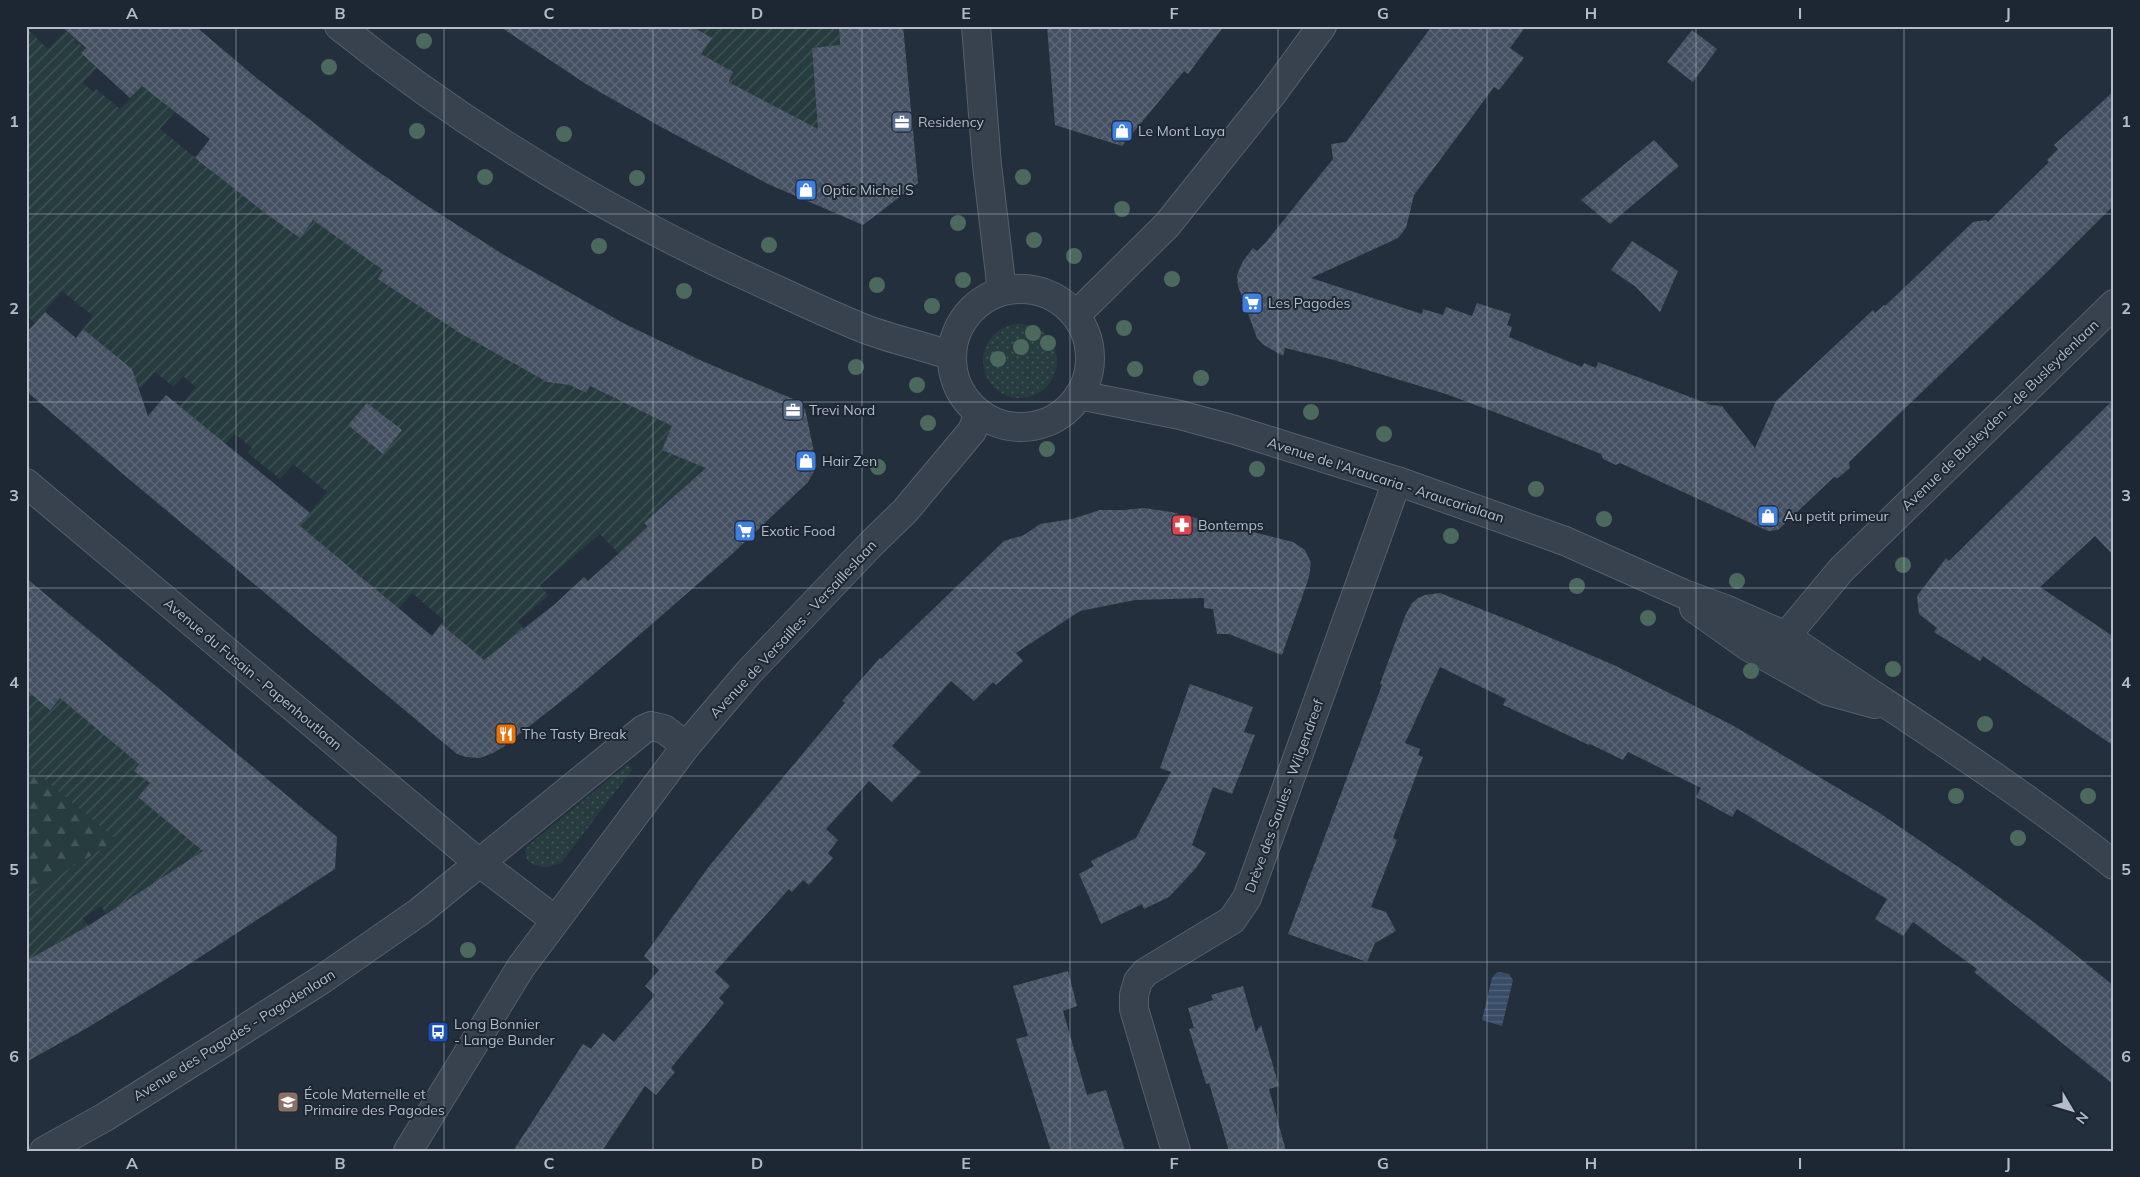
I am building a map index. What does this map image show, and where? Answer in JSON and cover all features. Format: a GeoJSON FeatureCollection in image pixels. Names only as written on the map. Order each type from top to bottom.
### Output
{"type":"FeatureCollection","features":[{"type":"Feature","properties":{"kind":"street"},"geometry":{"type":"LineString","coordinates":[[339,26],[423,89],[501,143],[591,198],[710,260],[866,329],[952,356]]}},
{"type":"Feature","properties":{"kind":"street"},"geometry":{"type":"LineString","coordinates":[[976,26],[987,165],[1002,292]]}},
{"type":"Feature","properties":{"kind":"street"},"geometry":{"type":"LineString","coordinates":[[1076,315],[1167,225],[1272,94],[1322,26]]}},
{"type":"Feature","properties":{"kind":"street"},"geometry":{"type":"LineString","coordinates":[[1018,288],[1035,290],[1050,295],[1064,303],[1076,315],[1085,330],[1089,346],[1090,363],[1086,380],[1079,395],[1069,408],[1056,418],[1041,424],[1025,427],[1009,426],[979,413],[959,388],[954,372],[952,356],[955,339],[962,323],[972,309],[986,298],[1002,292],[1018,288]]}},
{"type":"Feature","properties":{"kind":"street","name":"Avenue de Busleyden - de Busleydenlaan"},"geometry":{"type":"LineString","coordinates":[[1786,636],[1841,570],[2114,304]]}},
{"type":"Feature","properties":{"kind":"street","name":"Avenue de l'Araucaria - Araucarialaan"},"geometry":{"type":"LineString","coordinates":[[1079,395],[1180,415],[1235,430],[1397,481],[1565,541],[1684,594],[1725,609],[1786,636],[2027,801],[2114,865]]}},
{"type":"Feature","properties":{"kind":"street","name":"Avenue de Versailles - Versailleslaan"},"geometry":{"type":"LineString","coordinates":[[408,1151],[521,967],[686,746],[749,672],[872,542],[905,511],[972,431],[979,413]]}},
{"type":"Feature","properties":{"kind":"street","name":"Drève des Saules - Wilgendreef"},"geometry":{"type":"LineString","coordinates":[[1176,1151],[1134,1009],[1134,995],[1138,981],[1155,966],[1232,920],[1247,898],[1397,481]]}},
{"type":"Feature","properties":{"kind":"street","name":"Avenue du Fusain - Papenhoutlaan"},"geometry":{"type":"LineString","coordinates":[[26,483],[480,864],[555,920]]}},
{"type":"Feature","properties":{"kind":"street","name":"Avenue de l'Araucaria - Araucarialaan"},"geometry":{"type":"LineString","coordinates":[[1684,594],[1694,608],[1756,652],[1828,691],[1896,710]]}},
{"type":"Feature","properties":{"kind":"street","name":"Avenue de l'Araucaria - Araucarialaan"},"geometry":{"type":"LineString","coordinates":[[1714,621],[1766,647],[1776,645],[1786,636]]}},
{"type":"Feature","properties":{"kind":"street"},"geometry":{"type":"LineString","coordinates":[[480,864],[644,729],[651,726],[664,729],[686,746]]}},
{"type":"Feature","properties":{"kind":"street","name":"Avenue des Pagodes - Pagodenlaan"},"geometry":{"type":"LineString","coordinates":[[44,1151],[105,1116],[321,980],[419,912],[480,864]]}},
{"type":"Feature","properties":{"kind":"green space"},"geometry":{"type":"Polygon","coordinates":[[[677,26],[839,26],[840,45],[812,48],[814,78],[836,140],[751,94],[745,96],[727,89],[733,72],[701,54],[711,38],[677,26]]]}},
{"type":"Feature","properties":{"kind":"green space"},"geometry":{"type":"Polygon","coordinates":[[[26,28],[48,49],[66,31],[85,49],[81,53],[97,68],[83,83],[93,92],[96,89],[120,109],[147,80],[178,108],[160,129],[300,237],[313,220],[386,266],[378,279],[458,331],[538,377],[565,382],[585,393],[591,387],[672,426],[752,456],[645,523],[649,528],[619,554],[600,534],[540,585],[548,596],[518,621],[524,629],[498,649],[478,675],[469,647],[441,624],[444,620],[412,593],[399,608],[362,590],[368,582],[313,537],[293,533],[327,492],[293,464],[280,479],[248,453],[252,448],[235,434],[226,444],[211,432],[165,424],[196,387],[183,376],[174,387],[155,372],[141,388],[137,385],[132,369],[83,329],[93,316],[62,291],[35,323],[26,315],[26,28]]]}},
{"type":"Feature","properties":{"kind":"green space"},"geometry":{"type":"Polygon","coordinates":[[[1020,324],[1041,330],[1051,340],[1057,361],[1051,382],[1041,392],[1020,398],[999,392],[989,382],[983,361],[989,340],[999,330],[1020,324]]]}},
{"type":"Feature","properties":{"kind":"green space"},"geometry":{"type":"Polygon","coordinates":[[[26,671],[37,698],[49,709],[65,693],[139,764],[150,783],[138,797],[170,823],[255,846],[125,902],[106,914],[101,906],[83,918],[88,926],[50,947],[64,971],[26,992],[26,895],[117,840],[26,764],[26,671]]]}},
{"type":"Feature","properties":{"kind":"green space"},"geometry":{"type":"Polygon","coordinates":[[[26,764],[118,840],[26,895],[26,764]]]}},
{"type":"Feature","properties":{"kind":"green space"},"geometry":{"type":"Polygon","coordinates":[[[628,764],[632,770],[561,863],[544,867],[535,865],[527,860],[525,850],[530,844],[628,764]]]}},
{"type":"Feature","properties":{"kind":"water"},"geometry":{"type":"Polygon","coordinates":[[[1496,973],[1509,974],[1513,980],[1502,1026],[1482,1020],[1492,978],[1496,973]]]}},
{"type":"Feature","properties":{"kind":"building"},"geometry":{"type":"Polygon","coordinates":[[[61,26],[195,26],[259,80],[359,158],[426,205],[504,255],[623,323],[702,361],[798,401],[805,409],[817,466],[808,482],[731,555],[637,637],[574,691],[503,747],[480,758],[457,754],[26,391],[26,333],[45,312],[76,338],[83,329],[132,369],[148,416],[166,395],[310,513],[299,525],[367,582],[432,636],[441,624],[484,660],[555,604],[584,577],[588,581],[648,527],[644,523],[706,468],[662,450],[672,426],[590,386],[586,393],[570,385],[547,382],[460,333],[378,279],[383,270],[313,220],[300,238],[195,158],[210,139],[142,86],[130,98],[81,53],[86,48],[61,26]]]}},
{"type":"Feature","properties":{"kind":"building"},"geometry":{"type":"Polygon","coordinates":[[[499,26],[691,26],[712,38],[701,54],[733,72],[730,83],[818,129],[812,48],[840,45],[839,26],[903,26],[918,183],[863,225],[768,184],[661,127],[586,84],[499,26]]]}},
{"type":"Feature","properties":{"kind":"building"},"geometry":{"type":"Polygon","coordinates":[[[1047,26],[1224,26],[1188,74],[1184,71],[1122,146],[1055,125],[1047,26]]]}},
{"type":"Feature","properties":{"kind":"building"},"geometry":{"type":"Polygon","coordinates":[[[1432,26],[1526,26],[1510,48],[1524,58],[1499,90],[1494,87],[1414,195],[1406,228],[1398,238],[1311,278],[1422,314],[1423,309],[1443,315],[1446,307],[1472,316],[1477,303],[1511,314],[1507,325],[1512,327],[1509,337],[1582,367],[1584,363],[1596,368],[1598,362],[1711,405],[1722,406],[1755,448],[1776,401],[1873,310],[1875,313],[1885,306],[1973,222],[1986,220],[1988,222],[2049,162],[2047,160],[2058,149],[2054,145],[2114,91],[2114,205],[1849,462],[1850,468],[1838,478],[1834,477],[1778,530],[1768,531],[1620,463],[1616,465],[1603,459],[1601,454],[1524,423],[1446,394],[1334,360],[1285,348],[1283,356],[1264,345],[1257,338],[1238,286],[1237,275],[1243,261],[1253,248],[1257,251],[1266,242],[1333,159],[1331,144],[1346,142],[1432,26]]]}},
{"type":"Feature","properties":{"kind":"building"},"geometry":{"type":"Polygon","coordinates":[[[1692,30],[1717,49],[1693,82],[1667,62],[1692,30]]]}},
{"type":"Feature","properties":{"kind":"building"},"geometry":{"type":"Polygon","coordinates":[[[1654,140],[1679,166],[1610,224],[1581,200],[1654,140]]]}},
{"type":"Feature","properties":{"kind":"building"},"geometry":{"type":"Polygon","coordinates":[[[1632,241],[1678,271],[1660,312],[1636,287],[1611,270],[1632,241]]]}},
{"type":"Feature","properties":{"kind":"building"},"geometry":{"type":"Polygon","coordinates":[[[2114,399],[2114,556],[2095,536],[2040,587],[2114,637],[2114,746],[1983,656],[1980,661],[1934,632],[1937,628],[1919,614],[1917,596],[1946,558],[1949,561],[2114,399]]]}},
{"type":"Feature","properties":{"kind":"building"},"geometry":{"type":"Polygon","coordinates":[[[367,403],[402,430],[383,454],[348,425],[367,403]]]}},
{"type":"Feature","properties":{"kind":"building"},"geometry":{"type":"Polygon","coordinates":[[[1144,508],[1171,512],[1293,542],[1305,550],[1311,563],[1309,577],[1282,655],[1229,634],[1217,634],[1213,609],[1204,608],[1204,598],[1135,600],[1080,611],[1016,653],[1023,661],[996,685],[993,682],[974,701],[951,681],[892,746],[921,772],[892,802],[869,781],[826,829],[838,840],[828,853],[833,858],[809,885],[803,880],[792,892],[789,889],[715,972],[730,986],[719,998],[724,1003],[671,1068],[675,1072],[656,1095],[645,1086],[602,1151],[513,1151],[583,1044],[591,1049],[603,1033],[614,1042],[655,995],[645,986],[659,970],[644,956],[710,865],[845,703],[842,701],[880,658],[1004,541],[1024,535],[1040,524],[1072,519],[1100,510],[1144,508]]]}},
{"type":"Feature","properties":{"kind":"building"},"geometry":{"type":"Polygon","coordinates":[[[26,578],[337,837],[335,869],[171,976],[87,1028],[26,1062],[26,961],[88,926],[203,851],[138,797],[150,783],[134,771],[139,764],[60,698],[50,710],[26,690],[26,578]]]}},
{"type":"Feature","properties":{"kind":"building"},"geometry":{"type":"Polygon","coordinates":[[[1440,593],[1519,624],[1616,666],[1732,725],[1878,812],[1964,871],[2055,938],[2114,986],[2114,1085],[1974,972],[1977,969],[1913,922],[1903,936],[1875,919],[1887,899],[1737,809],[1732,817],[1696,797],[1701,788],[1628,752],[1623,760],[1589,745],[1503,705],[1506,699],[1440,667],[1405,743],[1420,749],[1418,755],[1423,757],[1393,838],[1397,840],[1371,907],[1386,912],[1396,931],[1375,943],[1367,962],[1288,934],[1382,685],[1380,684],[1405,616],[1412,603],[1418,598],[1440,593]]]}},
{"type":"Feature","properties":{"kind":"building"},"geometry":{"type":"Polygon","coordinates":[[[1190,684],[1253,707],[1244,732],[1255,735],[1232,794],[1213,787],[1192,845],[1206,853],[1196,868],[1169,897],[1144,909],[1142,904],[1101,924],[1079,874],[1094,866],[1091,861],[1136,838],[1171,772],[1160,768],[1190,684]]]}},
{"type":"Feature","properties":{"kind":"building"},"geometry":{"type":"Polygon","coordinates":[[[1068,971],[1077,1006],[1063,1011],[1087,1095],[1106,1090],[1125,1151],[1051,1151],[1016,1039],[1028,1036],[1013,986],[1068,971]]]}},
{"type":"Feature","properties":{"kind":"building"},"geometry":{"type":"Polygon","coordinates":[[[1243,986],[1256,1032],[1261,1025],[1279,1086],[1269,1089],[1286,1151],[1229,1151],[1209,1083],[1206,1084],[1189,1029],[1194,1028],[1188,1008],[1213,1000],[1211,995],[1243,986]]]}},
{"type":"Feature","properties":{"kind":"place","name":"Residency"},"geometry":{"type":"Point","coordinates":[902,122]}},
{"type":"Feature","properties":{"kind":"place","name":"Le Mont Laya"},"geometry":{"type":"Point","coordinates":[1122,131]}},
{"type":"Feature","properties":{"kind":"place","name":"Optic Michel S"},"geometry":{"type":"Point","coordinates":[806,190]}},
{"type":"Feature","properties":{"kind":"place","name":"Les Pagodes"},"geometry":{"type":"Point","coordinates":[1252,303]}},
{"type":"Feature","properties":{"kind":"place","name":"Trevi Nord"},"geometry":{"type":"Point","coordinates":[793,410]}},
{"type":"Feature","properties":{"kind":"place","name":"Hair Zen"},"geometry":{"type":"Point","coordinates":[806,461]}},
{"type":"Feature","properties":{"kind":"place","name":"Au petit primeur"},"geometry":{"type":"Point","coordinates":[1768,516]}},
{"type":"Feature","properties":{"kind":"place","name":"Bontemps"},"geometry":{"type":"Point","coordinates":[1182,525]}},
{"type":"Feature","properties":{"kind":"place","name":"Exotic Food"},"geometry":{"type":"Point","coordinates":[745,531]}},
{"type":"Feature","properties":{"kind":"place","name":"The Tasty Break"},"geometry":{"type":"Point","coordinates":[506,734]}},
{"type":"Feature","properties":{"kind":"place","name":"Long Bonnier - Lange Bunder"},"geometry":{"type":"Point","coordinates":[438,1032]}},
{"type":"Feature","properties":{"kind":"place","name":"École Maternelle et Primaire des Pagodes"},"geometry":{"type":"Point","coordinates":[288,1102]}}]}
